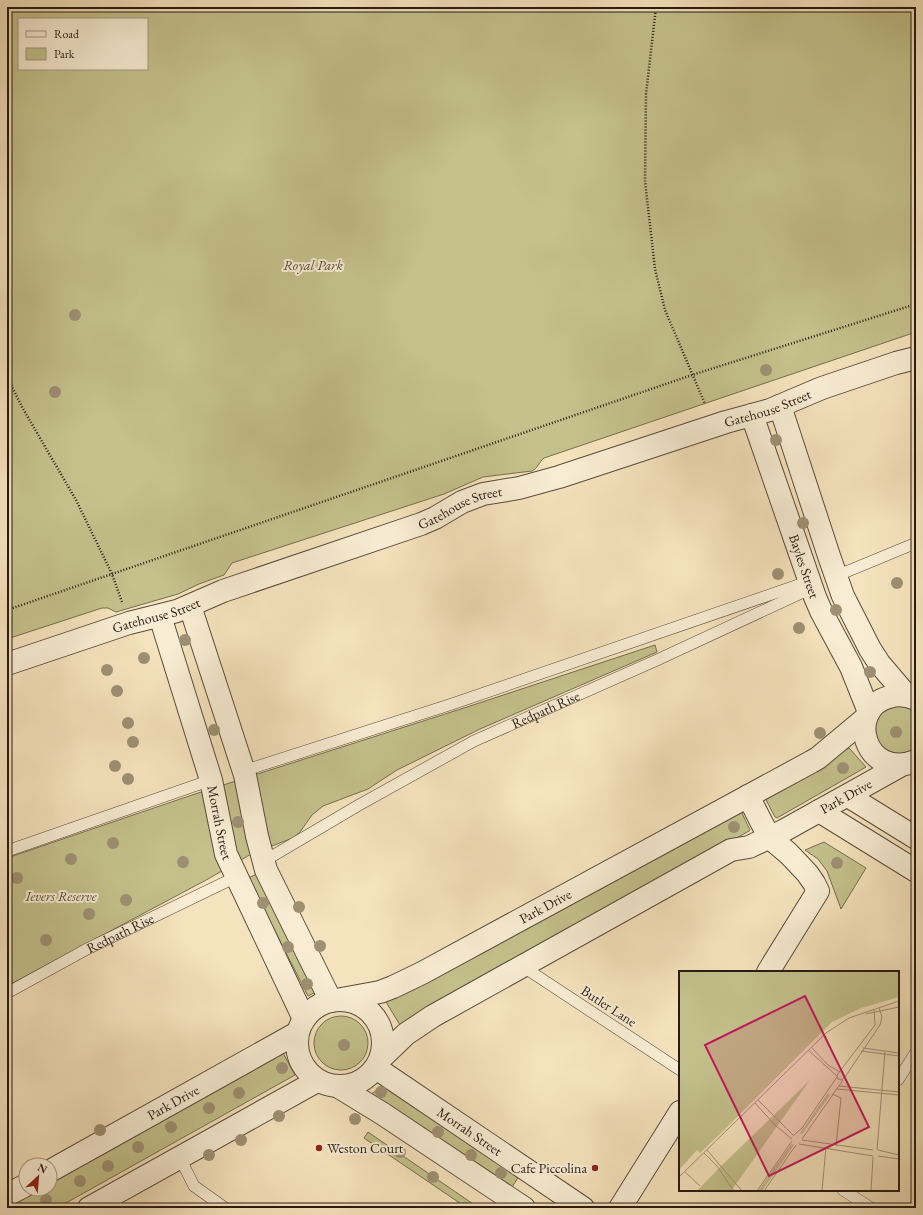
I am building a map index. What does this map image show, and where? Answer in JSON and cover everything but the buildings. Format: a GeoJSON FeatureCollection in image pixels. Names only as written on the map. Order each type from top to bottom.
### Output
{"type":"FeatureCollection","features":[{"type":"Feature","properties":{"kind":"street","name":"Gatehouse Street"},"geometry":{"type":"LineString","coordinates":[[7,664],[129,623],[160,616],[190,606],[209,596],[223,591],[421,524],[435,518],[462,502],[482,494],[519,488],[559,477],[714,425],[780,406],[822,388],[896,363],[916,358]]}},
{"type":"Feature","properties":{"kind":"street","name":"Bayles Street"},"geometry":{"type":"LineString","coordinates":[[780,406],[843,596],[879,663],[913,697]]}},
{"type":"Feature","properties":{"kind":"street","name":"Bayles Street"},"geometry":{"type":"LineString","coordinates":[[752,415],[811,585],[821,611],[851,667],[867,715]]}},
{"type":"Feature","properties":{"kind":"street","name":"Redpath Rise"},"geometry":{"type":"LineString","coordinates":[[811,585],[836,576]]}},
{"type":"Feature","properties":{"kind":"street"},"geometry":{"type":"LineString","coordinates":[[190,606],[243,771],[264,861],[293,925],[333,1000]]}},
{"type":"Feature","properties":{"kind":"street","name":"Morrah Street"},"geometry":{"type":"LineString","coordinates":[[160,616],[211,780],[226,854],[300,1026]]}},
{"type":"Feature","properties":{"kind":"street","name":"Park Drive"},"geometry":{"type":"LineString","coordinates":[[333,1000],[380,992],[422,973],[818,758],[867,715],[876,704],[885,698],[896,695],[913,697]]}},
{"type":"Feature","properties":{"kind":"street"},"geometry":{"type":"LineString","coordinates":[[867,715],[864,728],[868,747],[882,760],[891,764],[908,763]]}},
{"type":"Feature","properties":{"kind":"street","name":"Park Drive"},"geometry":{"type":"LineString","coordinates":[[379,1063],[406,1034],[432,1016],[731,850],[749,847],[770,837],[908,763]]}},
{"type":"Feature","properties":{"kind":"street"},"geometry":{"type":"LineString","coordinates":[[211,780],[243,771]]}},
{"type":"Feature","properties":{"kind":"street"},"geometry":{"type":"LineString","coordinates":[[748,796],[770,837],[807,873],[818,891],[769,971]]}},
{"type":"Feature","properties":{"kind":"street"},"geometry":{"type":"LineString","coordinates":[[848,796],[916,838]]}},
{"type":"Feature","properties":{"kind":"street"},"geometry":{"type":"LineString","coordinates":[[819,812],[916,871]]}},
{"type":"Feature","properties":{"kind":"street"},"geometry":{"type":"LineString","coordinates":[[236,877],[264,861]]}},
{"type":"Feature","properties":{"kind":"street"},"geometry":{"type":"LineString","coordinates":[[333,1000],[350,1001],[364,1007],[374,1016],[381,1029],[384,1044],[379,1063],[367,1078],[354,1085],[339,1087],[328,1085],[317,1080],[307,1072],[300,1060],[296,1047],[300,1026],[311,1010],[320,1004],[333,1000]]}},
{"type":"Feature","properties":{"kind":"street","name":"Park Drive"},"geometry":{"type":"LineString","coordinates":[[58,1166],[300,1026]]}},
{"type":"Feature","properties":{"kind":"street","name":"Morrah Street"},"geometry":{"type":"LineString","coordinates":[[379,1063],[544,1182],[583,1208]]}},
{"type":"Feature","properties":{"kind":"street"},"geometry":{"type":"LineString","coordinates":[[89,1208],[317,1080]]}},
{"type":"Feature","properties":{"kind":"street"},"geometry":{"type":"LineString","coordinates":[[339,1087],[383,1114],[524,1208]]}},
{"type":"Feature","properties":{"kind":"street"},"geometry":{"type":"LineString","coordinates":[[620,1208],[679,1114]]}},
{"type":"Feature","properties":{"kind":"street"},"geometry":{"type":"LineString","coordinates":[[527,1208],[544,1182]]}},
{"type":"Feature","properties":{"kind":"street"},"geometry":{"type":"LineString","coordinates":[[7,1195],[18,1189]]}},
{"type":"Feature","properties":{"kind":"lane","name":"Redpath Rise"},"geometry":{"type":"LineString","coordinates":[[836,576],[916,543]]}},
{"type":"Feature","properties":{"kind":"lane","name":"Redpath Rise"},"geometry":{"type":"LineString","coordinates":[[243,771],[452,704],[811,585]]}},
{"type":"Feature","properties":{"kind":"lane","name":"Redpath Rise"},"geometry":{"type":"LineString","coordinates":[[264,861],[474,740],[664,657],[811,585]]}},
{"type":"Feature","properties":{"kind":"lane"},"geometry":{"type":"LineString","coordinates":[[7,851],[211,780]]}},
{"type":"Feature","properties":{"kind":"lane","name":"Redpath Rise"},"geometry":{"type":"LineString","coordinates":[[7,993],[87,949],[236,877]]}},
{"type":"Feature","properties":{"kind":"lane","name":"Butler Lane"},"geometry":{"type":"LineString","coordinates":[[522,966],[679,1069]]}},
{"type":"Feature","properties":{"kind":"lane"},"geometry":{"type":"LineString","coordinates":[[899,1078],[916,1052]]}},
{"type":"Feature","properties":{"kind":"lane"},"geometry":{"type":"LineString","coordinates":[[180,1158],[194,1186],[225,1208]]}},
{"type":"Feature","properties":{"kind":"lane"},"geometry":{"type":"LineString","coordinates":[[845,1191],[871,1208]]}},
{"type":"Feature","properties":{"kind":"path"},"geometry":{"type":"LineString","coordinates":[[656,7],[646,94],[645,181],[655,269],[665,310],[714,425]]}},
{"type":"Feature","properties":{"kind":"path"},"geometry":{"type":"LineString","coordinates":[[7,610],[692,375],[916,304]]}},
{"type":"Feature","properties":{"kind":"path"},"geometry":{"type":"LineString","coordinates":[[7,377],[22,407],[76,500],[112,574],[129,623]]}},
{"type":"Feature","properties":{"kind":"green space","name":"Royal Park"},"geometry":{"type":"Polygon","coordinates":[[[7,7],[916,7],[916,332],[544,458],[532,471],[483,477],[444,494],[232,563],[224,575],[199,584],[178,594],[116,612],[108,608],[102,608],[7,639],[7,7]]]}},
{"type":"Feature","properties":{"kind":"green space","name":"Ievers Reserve"},"geometry":{"type":"Polygon","coordinates":[[[655,645],[657,652],[480,729],[397,770],[368,789],[323,806],[312,815],[300,832],[293,838],[253,853],[208,879],[7,986],[7,858],[192,795],[655,645]]]}},
{"type":"Feature","properties":{"kind":"green space"},"geometry":{"type":"Polygon","coordinates":[[[892,703],[916,706],[916,753],[889,754],[877,741],[875,723],[878,714],[892,703]]]}},
{"type":"Feature","properties":{"kind":"green space"},"geometry":{"type":"Polygon","coordinates":[[[849,748],[866,767],[777,818],[775,817],[764,796],[765,793],[849,748]]]}},
{"type":"Feature","properties":{"kind":"green space"},"geometry":{"type":"Polygon","coordinates":[[[737,809],[740,809],[750,830],[749,831],[400,1025],[386,1002],[737,809]]]}},
{"type":"Feature","properties":{"kind":"green space"},"geometry":{"type":"Polygon","coordinates":[[[824,842],[866,868],[841,909],[827,871],[818,859],[805,850],[824,842]]]}},
{"type":"Feature","properties":{"kind":"green space"},"geometry":{"type":"Polygon","coordinates":[[[257,874],[318,991],[308,996],[248,878],[257,874]]]}},
{"type":"Feature","properties":{"kind":"green space"},"geometry":{"type":"Polygon","coordinates":[[[336,1016],[346,1016],[356,1020],[364,1028],[368,1038],[368,1048],[364,1058],[356,1066],[346,1070],[336,1070],[326,1066],[318,1058],[314,1048],[314,1038],[318,1028],[326,1020],[336,1016]]]}},
{"type":"Feature","properties":{"kind":"green space"},"geometry":{"type":"Polygon","coordinates":[[[282,1051],[295,1075],[57,1208],[7,1208],[7,1205],[22,1197],[58,1197],[58,1177],[282,1051]]]}},
{"type":"Feature","properties":{"kind":"green space"},"geometry":{"type":"Polygon","coordinates":[[[387,1082],[519,1176],[512,1187],[369,1096],[387,1082]]]}},
{"type":"Feature","properties":{"kind":"green space"},"geometry":{"type":"Polygon","coordinates":[[[368,1132],[479,1208],[467,1208],[364,1138],[368,1132]]]}},
{"type":"Feature","properties":{"kind":"place","name":"Weston Court"},"geometry":{"type":"Point","coordinates":[319,1148]}},
{"type":"Feature","properties":{"kind":"place","name":"Cafe Piccolina"},"geometry":{"type":"Point","coordinates":[595,1168]}}]}
